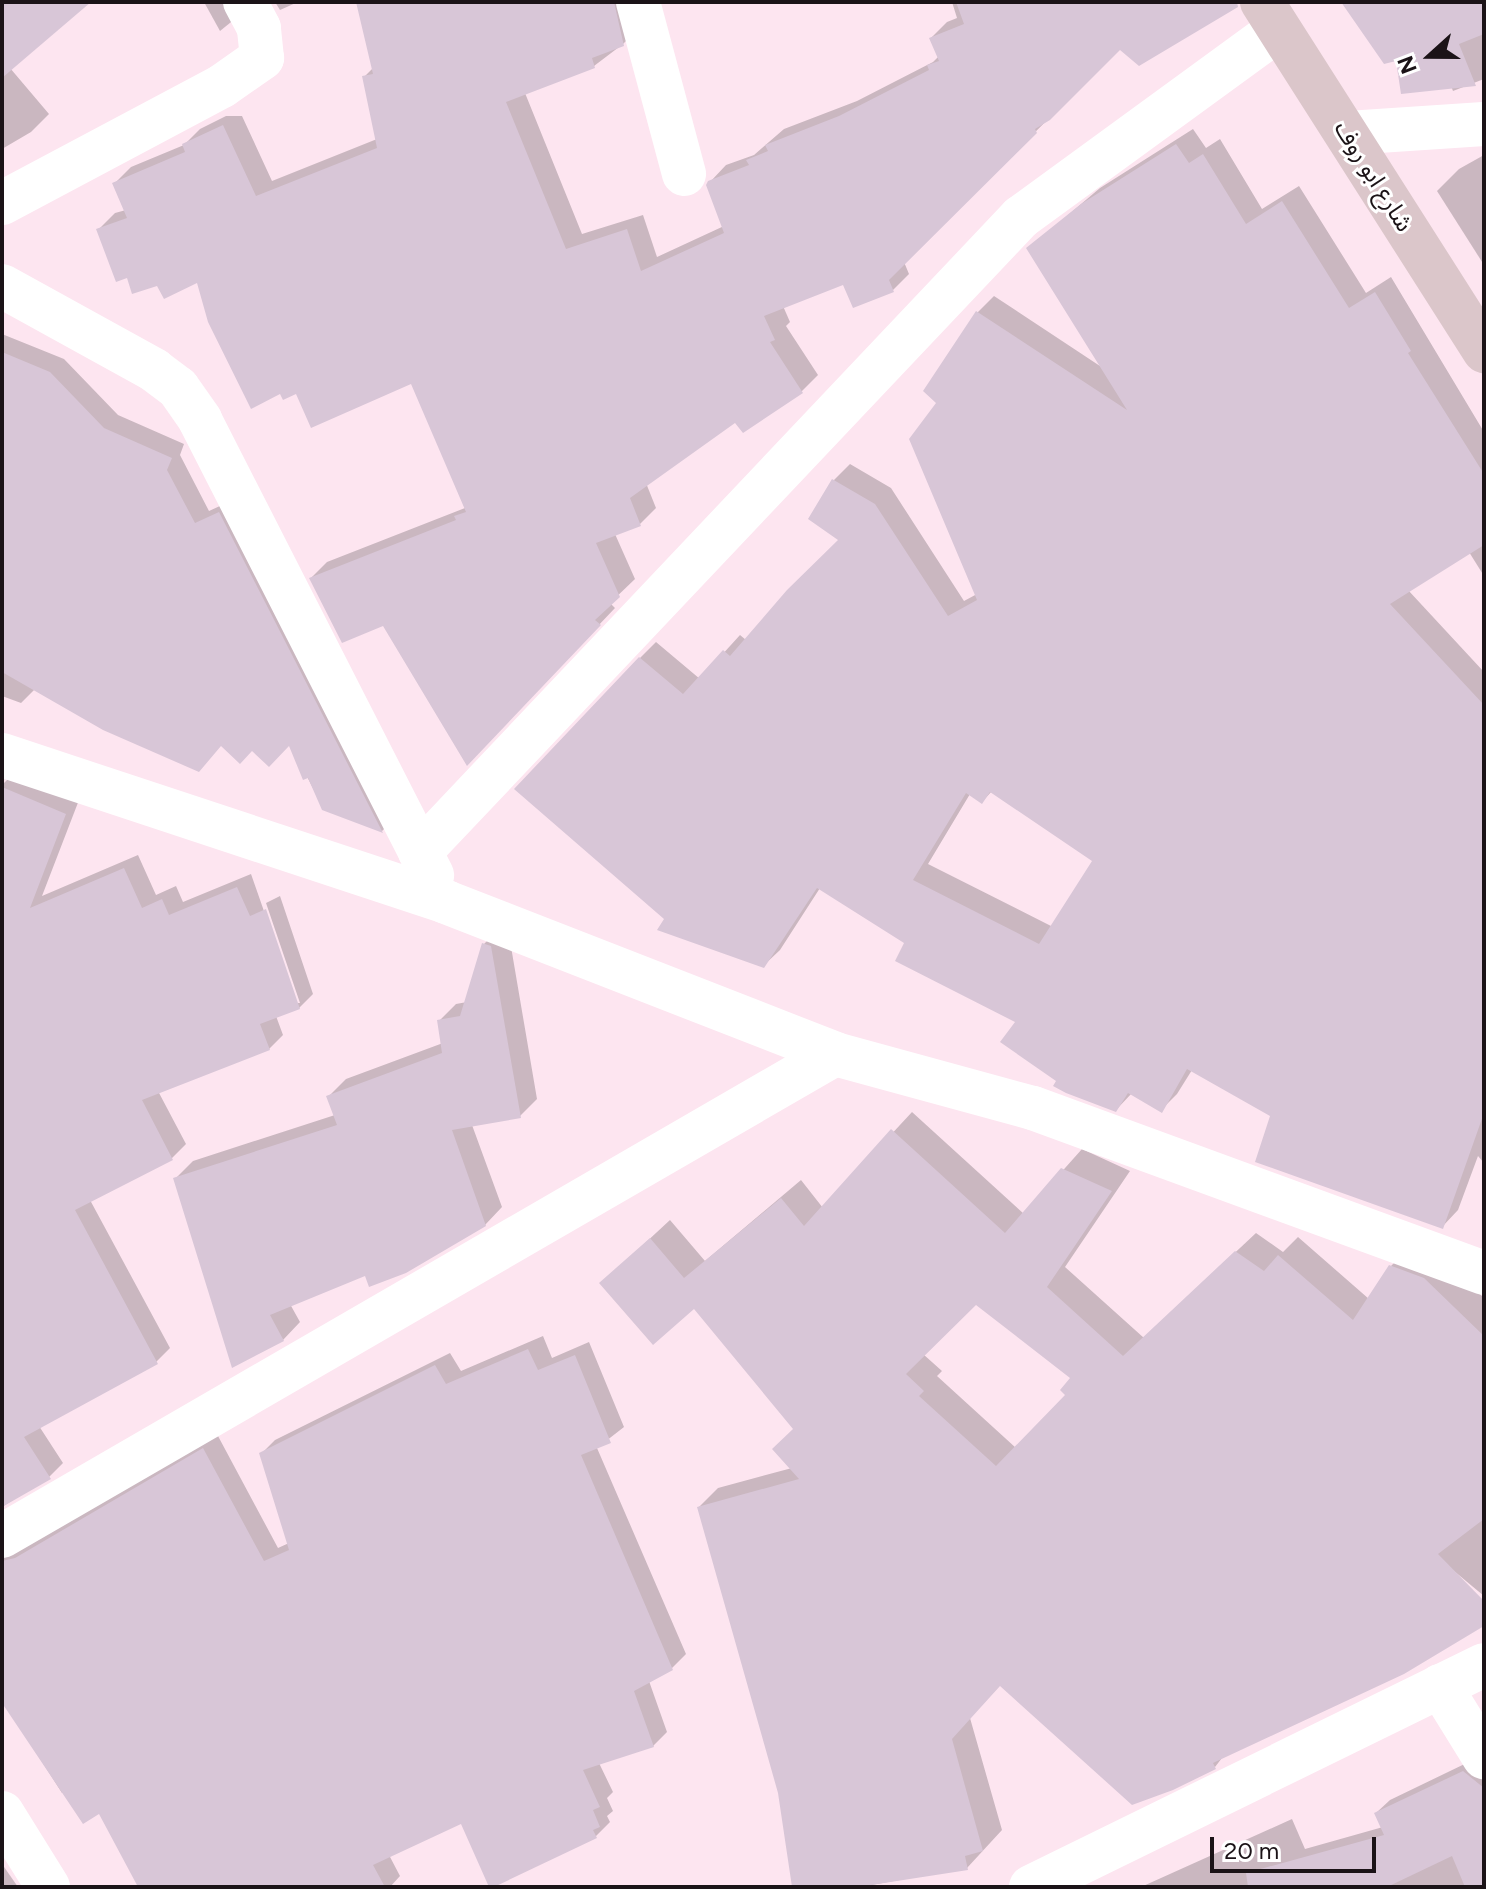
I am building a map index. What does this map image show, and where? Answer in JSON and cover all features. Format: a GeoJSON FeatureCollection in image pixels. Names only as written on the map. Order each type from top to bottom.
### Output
{"type":"FeatureCollection","features":[{"type":"Feature","properties":{"kind":"street"},"geometry":{"type":"LineString","coordinates":[[2,203],[222,86],[262,58],[259,28],[245,2]]}},
{"type":"Feature","properties":{"kind":"street"},"geometry":{"type":"LineString","coordinates":[[638,2],[684,174]]}},
{"type":"Feature","properties":{"kind":"street"},"geometry":{"type":"LineString","coordinates":[[420,852],[1021,217],[1270,16]]}},
{"type":"Feature","properties":{"kind":"street","name":"شارع ابو روف"},"geometry":{"type":"LineString","coordinates":[[1270,16],[1348,133],[1484,351]]}},
{"type":"Feature","properties":{"kind":"street"},"geometry":{"type":"LineString","coordinates":[[1348,133],[1484,124]]}},
{"type":"Feature","properties":{"kind":"street"},"geometry":{"type":"LineString","coordinates":[[2,286],[154,370],[178,388],[200,420],[446,902]]}},
{"type":"Feature","properties":{"kind":"street"},"geometry":{"type":"LineString","coordinates":[[2,755],[446,902],[835,1054],[1033,1108],[1484,1273]]}},
{"type":"Feature","properties":{"kind":"street"},"geometry":{"type":"LineString","coordinates":[[2,1536],[835,1054]]}},
{"type":"Feature","properties":{"kind":"street"},"geometry":{"type":"LineString","coordinates":[[1031,1887],[1484,1665]]}},
{"type":"Feature","properties":{"kind":"street"},"geometry":{"type":"LineString","coordinates":[[1440,1686],[1484,1757]]}},
{"type":"Feature","properties":{"kind":"street"},"geometry":{"type":"LineString","coordinates":[[2,1813],[48,1887]]}},
{"type":"Feature","properties":{"kind":"building"},"geometry":{"type":"Polygon","coordinates":[[[2,2],[91,2],[2,78],[2,2]]]}},
{"type":"Feature","properties":{"kind":"building"},"geometry":{"type":"Polygon","coordinates":[[[356,2],[614,2],[624,46],[592,58],[595,68],[506,102],[566,249],[627,229],[641,271],[724,233],[706,185],[708,181],[749,165],[746,160],[768,151],[765,145],[839,116],[929,70],[927,65],[939,61],[929,38],[964,24],[956,2],[1237,2],[1238,7],[1139,66],[1120,50],[1050,120],[1035,129],[1037,133],[889,280],[894,292],[853,308],[843,285],[764,316],[775,340],[770,342],[803,393],[743,433],[735,423],[630,498],[641,526],[596,543],[620,597],[595,620],[601,625],[467,766],[383,626],[342,643],[309,578],[456,520],[454,516],[466,512],[411,384],[311,428],[296,394],[283,400],[280,394],[251,409],[208,322],[197,283],[164,299],[157,286],[132,294],[127,278],[116,282],[96,229],[127,218],[112,183],[185,152],[182,144],[223,125],[256,196],[377,148],[362,76],[373,74],[356,2]]]}},
{"type":"Feature","properties":{"kind":"building"},"geometry":{"type":"Polygon","coordinates":[[[1341,2],[1484,2],[1484,34],[1459,44],[1476,86],[1401,94],[1396,61],[1384,64],[1341,2]]]}},
{"type":"Feature","properties":{"kind":"building"},"geometry":{"type":"Polygon","coordinates":[[[1176,144],[1189,163],[1203,154],[1246,224],[1282,201],[1349,308],[1375,292],[1411,351],[1408,353],[1484,474],[1484,545],[1390,604],[1484,705],[1484,1113],[1443,1229],[1255,1162],[1270,1116],[1187,1069],[1162,1113],[1128,1093],[1116,1112],[1053,1086],[1056,1081],[1000,1042],[1015,1022],[895,961],[904,943],[817,888],[764,968],[657,930],[664,919],[514,789],[639,657],[683,694],[723,650],[730,656],[787,590],[838,540],[808,519],[832,479],[875,504],[948,616],[977,600],[909,439],[936,403],[923,391],[976,311],[1127,410],[1026,248],[1081,204],[1176,144]],[[990,792],[982,804],[966,793],[913,880],[1039,944],[1092,861],[990,792]]]}},
{"type":"Feature","properties":{"kind":"building"},"geometry":{"type":"Polygon","coordinates":[[[2,352],[50,372],[104,428],[172,458],[167,470],[195,523],[219,512],[383,833],[322,810],[308,778],[303,780],[289,746],[269,767],[252,751],[240,764],[221,746],[199,772],[103,730],[2,672],[2,352]]]}},
{"type":"Feature","properties":{"kind":"building"},"geometry":{"type":"Polygon","coordinates":[[[2,787],[66,814],[30,908],[124,868],[142,908],[162,899],[169,915],[237,887],[250,916],[266,909],[300,1009],[260,1024],[270,1050],[142,1100],[173,1160],[75,1210],[158,1364],[24,1437],[51,1479],[2,1507],[2,787]]]}},
{"type":"Feature","properties":{"kind":"building"},"geometry":{"type":"Polygon","coordinates":[[[482,943],[491,946],[521,1118],[452,1130],[486,1226],[406,1273],[369,1287],[365,1276],[270,1315],[284,1341],[232,1368],[173,1178],[337,1125],[326,1096],[442,1053],[437,1020],[460,1016],[482,943]]]}},
{"type":"Feature","properties":{"kind":"building"},"geometry":{"type":"Polygon","coordinates":[[[891,1129],[1005,1233],[1061,1168],[1112,1191],[1047,1287],[1123,1356],[1235,1251],[1264,1271],[1278,1255],[1353,1320],[1389,1265],[1424,1278],[1484,1336],[1484,1519],[1438,1554],[1484,1601],[1484,1626],[1404,1674],[1213,1763],[1216,1769],[1173,1790],[1132,1805],[1000,1686],[952,1739],[983,1851],[965,1856],[968,1870],[858,1887],[792,1887],[778,1793],[697,1507],[799,1479],[772,1449],[793,1429],[694,1309],[653,1345],[599,1283],[650,1238],[684,1278],[781,1198],[804,1226],[891,1129]],[[976,1305],[906,1374],[924,1391],[919,1396],[996,1466],[1065,1395],[1060,1390],[1070,1378],[976,1305]]]}},
{"type":"Feature","properties":{"kind":"building"},"geometry":{"type":"Polygon","coordinates":[[[528,1349],[538,1370],[575,1355],[611,1443],[581,1455],[673,1670],[634,1691],[654,1747],[583,1770],[600,1807],[593,1810],[600,1827],[593,1830],[597,1838],[494,1887],[489,1887],[461,1824],[373,1865],[385,1887],[138,1887],[99,1814],[83,1824],[2,1703],[2,1561],[15,1558],[203,1448],[264,1561],[289,1550],[259,1453],[435,1365],[446,1384],[528,1349]]]}},
{"type":"Feature","properties":{"kind":"building"},"geometry":{"type":"Polygon","coordinates":[[[1463,1771],[1484,1788],[1484,1887],[1465,1887],[1452,1856],[1387,1887],[1248,1887],[1246,1873],[1384,1835],[1374,1813],[1463,1771]]]}}]}
